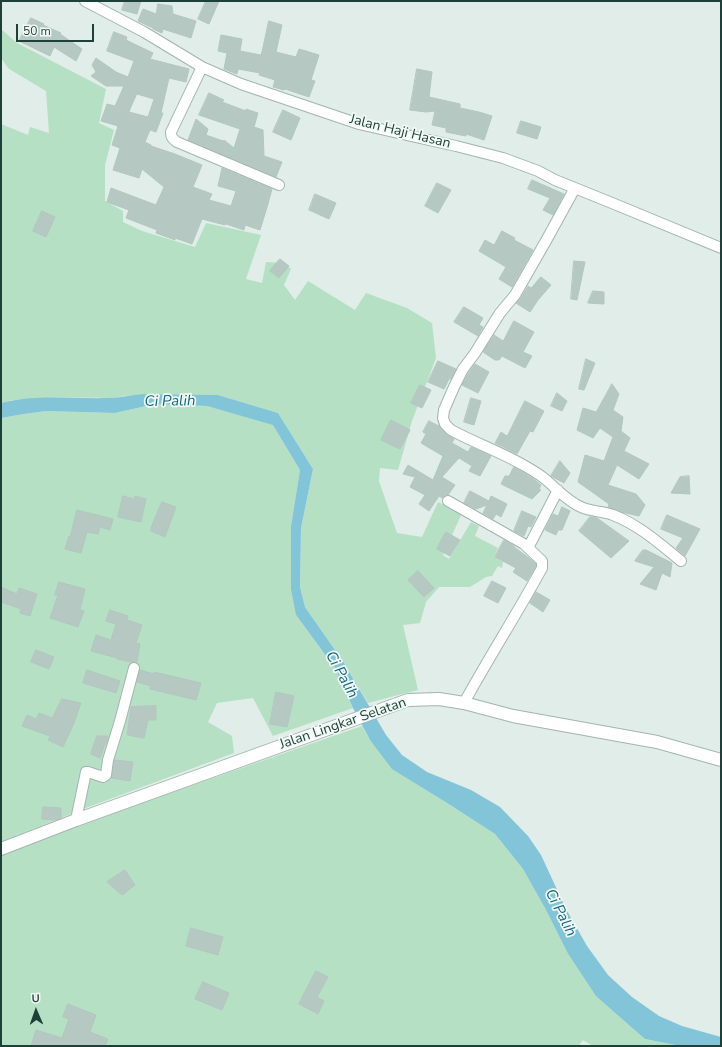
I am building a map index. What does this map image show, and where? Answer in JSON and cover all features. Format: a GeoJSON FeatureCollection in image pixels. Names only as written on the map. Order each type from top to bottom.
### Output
{"type":"FeatureCollection","features":[{"type":"Feature","properties":{"kind":"street","name":"Jalan Haji Hasan"},"geometry":{"type":"LineString","coordinates":[[85,1],[144,32],[202,68],[241,84],[359,124],[503,158],[538,171],[574,188],[612,202],[721,248]]}},
{"type":"Feature","properties":{"kind":"street"},"geometry":{"type":"LineString","coordinates":[[202,68],[172,132],[171,136],[173,140],[279,185]]}},
{"type":"Feature","properties":{"kind":"street"},"geometry":{"type":"LineString","coordinates":[[574,188],[547,239],[515,294],[500,313],[464,369],[444,410],[443,418],[445,424],[451,430],[524,466],[544,479],[567,499],[581,507],[593,511],[604,512],[630,522],[681,561]]}},
{"type":"Feature","properties":{"kind":"street"},"geometry":{"type":"LineString","coordinates":[[528,548],[558,490]]}},
{"type":"Feature","properties":{"kind":"street"},"geometry":{"type":"LineString","coordinates":[[448,501],[524,544],[542,562],[542,568],[464,703]]}},
{"type":"Feature","properties":{"kind":"street"},"geometry":{"type":"LineString","coordinates":[[76,820],[86,772],[103,777],[106,775],[108,760],[134,668]]}},
{"type":"Feature","properties":{"kind":"street","name":"Jalan Lingkar Selatan"},"geometry":{"type":"LineString","coordinates":[[1,849],[76,820],[408,700],[439,699],[464,703],[513,716],[657,742],[721,760]]}},
{"type":"Feature","properties":{"kind":"green space"},"geometry":{"type":"Polygon","coordinates":[[[1,29],[17,43],[106,89],[99,123],[114,130],[105,165],[105,201],[123,211],[123,222],[142,231],[195,247],[206,223],[261,235],[246,279],[262,283],[266,262],[283,263],[291,269],[284,285],[295,300],[308,281],[355,310],[366,293],[407,308],[432,323],[436,358],[412,421],[398,470],[380,468],[379,481],[397,533],[422,537],[438,502],[462,513],[443,555],[449,559],[471,522],[479,526],[475,536],[498,548],[494,557],[503,562],[502,568],[498,566],[492,576],[486,577],[470,587],[439,587],[426,602],[420,623],[403,625],[418,690],[368,703],[344,663],[305,607],[300,587],[301,528],[313,469],[278,413],[218,395],[142,394],[110,398],[65,397],[13,400],[1,403],[1,124],[28,135],[30,127],[49,133],[46,91],[9,69],[1,58],[1,29]]]}},
{"type":"Feature","properties":{"kind":"green space"},"geometry":{"type":"Polygon","coordinates":[[[155,404],[207,406],[273,424],[300,470],[291,526],[296,615],[335,668],[353,708],[273,736],[253,698],[217,703],[208,722],[232,736],[234,753],[83,809],[1,842],[1,418],[46,411],[115,413],[155,404]]]}},
{"type":"Feature","properties":{"kind":"green space"},"geometry":{"type":"Polygon","coordinates":[[[362,726],[370,740],[444,801],[495,834],[523,869],[567,952],[645,1039],[680,1046],[593,1046],[583,1040],[578,1046],[1,1046],[1,856],[67,829],[362,726]]]}},
{"type":"Feature","properties":{"kind":"water","name":"Ci Palih"},"geometry":{"type":"Polygon","coordinates":[[[142,394],[218,395],[278,413],[313,469],[301,528],[300,587],[305,607],[344,663],[386,735],[402,755],[427,772],[471,790],[500,807],[528,836],[541,855],[566,909],[587,946],[608,975],[632,997],[659,1016],[682,1026],[721,1037],[721,1046],[680,1046],[645,1039],[596,996],[567,952],[523,869],[495,834],[392,769],[370,740],[353,708],[335,668],[296,615],[291,589],[291,526],[300,470],[273,425],[207,406],[155,404],[115,413],[46,411],[1,418],[1,403],[14,400],[41,398],[112,398],[142,394]]]}},
{"type":"Feature","properties":{"kind":"building"},"geometry":{"type":"Polygon","coordinates":[[[125,1],[141,1],[137,14],[122,10],[125,1]]]}},
{"type":"Feature","properties":{"kind":"building"},"geometry":{"type":"Polygon","coordinates":[[[206,1],[219,1],[209,24],[198,19],[206,1]]]}},
{"type":"Feature","properties":{"kind":"building"},"geometry":{"type":"Polygon","coordinates":[[[158,4],[172,6],[173,14],[196,21],[191,38],[163,29],[162,33],[138,21],[143,9],[156,14],[158,4]]]}},
{"type":"Feature","properties":{"kind":"building"},"geometry":{"type":"Polygon","coordinates":[[[31,18],[61,33],[60,34],[82,49],[76,61],[54,47],[50,56],[19,41],[31,18]]]}},
{"type":"Feature","properties":{"kind":"building"},"geometry":{"type":"Polygon","coordinates":[[[269,21],[282,25],[276,52],[296,57],[299,49],[319,55],[311,80],[315,81],[309,97],[285,89],[273,87],[275,80],[259,75],[260,73],[238,69],[237,74],[224,69],[227,53],[218,51],[221,35],[242,39],[240,51],[261,55],[269,21]]]}},
{"type":"Feature","properties":{"kind":"building"},"geometry":{"type":"Polygon","coordinates":[[[114,32],[127,37],[126,40],[153,53],[150,59],[189,69],[186,82],[169,78],[161,113],[163,113],[156,132],[150,130],[145,142],[151,146],[202,165],[193,187],[212,194],[209,200],[231,206],[236,191],[218,186],[222,168],[272,189],[260,230],[245,225],[244,230],[226,224],[202,219],[192,244],[156,233],[157,230],[126,218],[129,210],[107,202],[111,188],[156,205],[164,187],[142,169],[139,178],[113,170],[120,148],[112,145],[118,126],[101,121],[107,104],[115,106],[124,86],[106,86],[91,76],[96,72],[92,65],[96,58],[116,72],[128,77],[134,61],[107,51],[114,32]],[[137,94],[129,112],[148,117],[154,99],[137,94]]]}},
{"type":"Feature","properties":{"kind":"building"},"geometry":{"type":"Polygon","coordinates":[[[417,69],[432,72],[429,97],[460,104],[460,108],[492,116],[484,140],[466,134],[466,136],[446,132],[446,128],[432,125],[435,111],[426,112],[410,110],[417,69]]]}},
{"type":"Feature","properties":{"kind":"building"},"geometry":{"type":"Polygon","coordinates":[[[209,93],[224,100],[222,102],[246,111],[246,109],[258,113],[254,127],[263,130],[264,156],[282,162],[276,177],[188,140],[196,119],[208,129],[206,135],[223,141],[224,140],[234,148],[240,129],[199,115],[209,93]]]}},
{"type":"Feature","properties":{"kind":"building"},"geometry":{"type":"Polygon","coordinates":[[[283,110],[300,118],[291,140],[273,132],[283,110]]]}},
{"type":"Feature","properties":{"kind":"building"},"geometry":{"type":"Polygon","coordinates":[[[521,121],[541,127],[537,139],[517,133],[521,121]]]}},
{"type":"Feature","properties":{"kind":"building"},"geometry":{"type":"Polygon","coordinates":[[[532,180],[564,194],[553,215],[543,210],[550,198],[528,189],[532,180]]]}},
{"type":"Feature","properties":{"kind":"building"},"geometry":{"type":"Polygon","coordinates":[[[437,183],[451,190],[438,213],[425,206],[437,183]]]}},
{"type":"Feature","properties":{"kind":"building"},"geometry":{"type":"Polygon","coordinates":[[[315,194],[336,203],[329,219],[309,210],[315,194]]]}},
{"type":"Feature","properties":{"kind":"building"},"geometry":{"type":"Polygon","coordinates":[[[42,211],[55,217],[46,237],[33,231],[42,211]]]}},
{"type":"Feature","properties":{"kind":"building"},"geometry":{"type":"Polygon","coordinates":[[[502,231],[515,238],[514,240],[533,250],[512,287],[499,279],[506,267],[479,251],[485,240],[494,245],[502,231]]]}},
{"type":"Feature","properties":{"kind":"building"},"geometry":{"type":"Polygon","coordinates":[[[280,259],[289,266],[279,278],[270,271],[280,259]]]}},
{"type":"Feature","properties":{"kind":"building"},"geometry":{"type":"Polygon","coordinates":[[[574,261],[585,262],[577,300],[571,299],[574,261]]]}},
{"type":"Feature","properties":{"kind":"building"},"geometry":{"type":"Polygon","coordinates":[[[541,277],[551,285],[530,312],[516,303],[521,298],[528,286],[531,288],[541,277]]]}},
{"type":"Feature","properties":{"kind":"building"},"geometry":{"type":"Polygon","coordinates":[[[593,291],[604,292],[604,304],[588,303],[593,291]]]}},
{"type":"Feature","properties":{"kind":"building"},"geometry":{"type":"Polygon","coordinates":[[[464,307],[483,318],[479,325],[483,327],[478,336],[454,322],[464,307]]]}},
{"type":"Feature","properties":{"kind":"building"},"geometry":{"type":"Polygon","coordinates":[[[514,321],[534,332],[523,352],[532,356],[525,368],[502,356],[499,360],[495,360],[483,352],[494,335],[503,341],[514,321]]]}},
{"type":"Feature","properties":{"kind":"building"},"geometry":{"type":"Polygon","coordinates":[[[586,359],[595,363],[584,390],[579,389],[586,359]]]}},
{"type":"Feature","properties":{"kind":"building"},"geometry":{"type":"Polygon","coordinates":[[[438,361],[456,369],[444,389],[428,382],[438,361]]]}},
{"type":"Feature","properties":{"kind":"building"},"geometry":{"type":"Polygon","coordinates":[[[475,364],[489,372],[478,393],[462,385],[475,364]]]}},
{"type":"Feature","properties":{"kind":"building"},"geometry":{"type":"Polygon","coordinates":[[[612,384],[619,394],[613,410],[623,417],[621,431],[630,438],[624,451],[649,464],[639,479],[617,465],[608,485],[636,494],[645,505],[639,516],[608,507],[609,504],[578,482],[585,455],[604,461],[613,437],[600,428],[593,438],[577,430],[583,408],[596,412],[612,384]]]}},
{"type":"Feature","properties":{"kind":"building"},"geometry":{"type":"Polygon","coordinates":[[[420,385],[431,390],[422,408],[411,403],[420,385]]]}},
{"type":"Feature","properties":{"kind":"building"},"geometry":{"type":"Polygon","coordinates":[[[557,393],[567,401],[562,411],[551,406],[557,393]]]}},
{"type":"Feature","properties":{"kind":"building"},"geometry":{"type":"Polygon","coordinates":[[[471,398],[481,401],[474,425],[464,422],[471,398]]]}},
{"type":"Feature","properties":{"kind":"building"},"geometry":{"type":"Polygon","coordinates":[[[525,401],[544,411],[533,432],[530,431],[517,454],[495,443],[501,432],[507,436],[525,401]]]}},
{"type":"Feature","properties":{"kind":"building"},"geometry":{"type":"Polygon","coordinates":[[[391,420],[410,430],[400,449],[381,440],[391,420]]]}},
{"type":"Feature","properties":{"kind":"building"},"geometry":{"type":"Polygon","coordinates":[[[429,421],[439,426],[447,435],[454,439],[452,443],[468,452],[471,447],[491,456],[480,476],[469,471],[472,466],[459,458],[442,477],[455,485],[448,495],[445,495],[442,498],[439,496],[429,511],[419,504],[425,495],[410,487],[415,477],[403,474],[408,465],[433,480],[443,456],[421,443],[426,434],[423,432],[429,421]]]}},
{"type":"Feature","properties":{"kind":"building"},"geometry":{"type":"Polygon","coordinates":[[[560,461],[570,473],[564,483],[551,476],[560,461]]]}},
{"type":"Feature","properties":{"kind":"building"},"geometry":{"type":"Polygon","coordinates":[[[514,467],[541,485],[539,489],[541,490],[532,499],[501,484],[505,476],[509,476],[514,467]]]}},
{"type":"Feature","properties":{"kind":"building"},"geometry":{"type":"Polygon","coordinates":[[[689,476],[690,494],[671,493],[680,477],[689,476]]]}},
{"type":"Feature","properties":{"kind":"building"},"geometry":{"type":"Polygon","coordinates":[[[470,491],[489,501],[491,496],[507,504],[501,517],[496,514],[493,519],[483,513],[487,505],[476,509],[464,503],[470,491]]]}},
{"type":"Feature","properties":{"kind":"building"},"geometry":{"type":"Polygon","coordinates":[[[123,496],[134,499],[135,496],[146,499],[141,522],[118,517],[123,496]]]}},
{"type":"Feature","properties":{"kind":"building"},"geometry":{"type":"Polygon","coordinates":[[[162,502],[176,507],[165,537],[151,531],[162,502]]]}},
{"type":"Feature","properties":{"kind":"building"},"geometry":{"type":"Polygon","coordinates":[[[562,507],[570,511],[562,530],[558,530],[556,535],[545,530],[553,514],[558,516],[562,507]]]}},
{"type":"Feature","properties":{"kind":"building"},"geometry":{"type":"Polygon","coordinates":[[[77,510],[113,519],[110,530],[100,527],[98,534],[87,532],[81,553],[65,549],[69,536],[70,537],[77,510]]]}},
{"type":"Feature","properties":{"kind":"building"},"geometry":{"type":"Polygon","coordinates":[[[522,511],[536,517],[531,527],[528,526],[524,536],[514,531],[522,511]]]}},
{"type":"Feature","properties":{"kind":"building"},"geometry":{"type":"Polygon","coordinates":[[[667,515],[700,529],[685,556],[676,548],[683,538],[661,529],[667,515]]]}},
{"type":"Feature","properties":{"kind":"building"},"geometry":{"type":"Polygon","coordinates":[[[590,517],[597,518],[629,541],[611,558],[579,531],[590,517]]]}},
{"type":"Feature","properties":{"kind":"building"},"geometry":{"type":"Polygon","coordinates":[[[446,532],[460,540],[450,556],[437,549],[446,532]]]}},
{"type":"Feature","properties":{"kind":"building"},"geometry":{"type":"Polygon","coordinates":[[[504,540],[536,564],[527,581],[513,572],[516,568],[495,557],[504,540]]]}},
{"type":"Feature","properties":{"kind":"building"},"geometry":{"type":"Polygon","coordinates":[[[643,550],[646,550],[672,563],[670,577],[662,573],[656,590],[640,584],[654,567],[635,561],[643,550]]]}},
{"type":"Feature","properties":{"kind":"building"},"geometry":{"type":"Polygon","coordinates":[[[418,571],[434,588],[424,597],[408,580],[418,571]]]}},
{"type":"Feature","properties":{"kind":"building"},"geometry":{"type":"Polygon","coordinates":[[[492,581],[506,588],[498,603],[484,596],[492,581]]]}},
{"type":"Feature","properties":{"kind":"building"},"geometry":{"type":"Polygon","coordinates":[[[59,582],[85,589],[80,610],[84,611],[78,627],[50,618],[58,595],[55,595],[59,582]]]}},
{"type":"Feature","properties":{"kind":"building"},"geometry":{"type":"Polygon","coordinates":[[[1,587],[17,594],[19,588],[37,594],[30,616],[20,613],[21,609],[1,602],[1,587]]]}},
{"type":"Feature","properties":{"kind":"building"},"geometry":{"type":"Polygon","coordinates":[[[536,592],[550,600],[543,612],[530,603],[536,592]]]}},
{"type":"Feature","properties":{"kind":"building"},"geometry":{"type":"Polygon","coordinates":[[[110,610],[128,616],[127,620],[142,625],[136,643],[140,644],[137,662],[117,659],[91,651],[96,635],[111,640],[116,624],[106,621],[110,610]]]}},
{"type":"Feature","properties":{"kind":"building"},"geometry":{"type":"Polygon","coordinates":[[[36,650],[54,657],[49,669],[31,662],[36,650]]]}},
{"type":"Feature","properties":{"kind":"building"},"geometry":{"type":"Polygon","coordinates":[[[87,670],[120,681],[116,693],[83,683],[87,670]]]}},
{"type":"Feature","properties":{"kind":"building"},"geometry":{"type":"Polygon","coordinates":[[[140,670],[201,683],[196,700],[150,689],[151,686],[137,682],[140,670]]]}},
{"type":"Feature","properties":{"kind":"building"},"geometry":{"type":"Polygon","coordinates":[[[276,692],[294,696],[287,727],[270,724],[276,692]]]}},
{"type":"Feature","properties":{"kind":"building"},"geometry":{"type":"Polygon","coordinates":[[[62,699],[81,703],[63,747],[48,740],[50,736],[22,726],[27,715],[36,719],[39,713],[52,718],[62,699]]]}},
{"type":"Feature","properties":{"kind":"building"},"geometry":{"type":"Polygon","coordinates":[[[156,706],[156,720],[148,720],[144,738],[127,735],[131,707],[156,706]]]}},
{"type":"Feature","properties":{"kind":"building"},"geometry":{"type":"Polygon","coordinates":[[[97,736],[108,736],[100,758],[91,754],[97,736]]]}},
{"type":"Feature","properties":{"kind":"building"},"geometry":{"type":"Polygon","coordinates":[[[115,760],[133,762],[130,781],[112,778],[115,760]]]}},
{"type":"Feature","properties":{"kind":"building"},"geometry":{"type":"Polygon","coordinates":[[[43,807],[61,808],[61,818],[55,820],[42,819],[43,807]]]}},
{"type":"Feature","properties":{"kind":"building"},"geometry":{"type":"Polygon","coordinates":[[[125,870],[135,885],[122,895],[107,882],[125,870]]]}},
{"type":"Feature","properties":{"kind":"building"},"geometry":{"type":"Polygon","coordinates":[[[191,928],[223,937],[218,955],[186,946],[191,928]]]}},
{"type":"Feature","properties":{"kind":"building"},"geometry":{"type":"Polygon","coordinates":[[[316,971],[328,977],[317,997],[324,1001],[318,1014],[299,1004],[316,971]]]}},
{"type":"Feature","properties":{"kind":"building"},"geometry":{"type":"Polygon","coordinates":[[[203,982],[229,993],[222,1010],[195,999],[203,982]]]}},
{"type":"Feature","properties":{"kind":"building"},"geometry":{"type":"Polygon","coordinates":[[[68,1004],[96,1015],[90,1032],[108,1039],[105,1046],[31,1046],[36,1030],[62,1038],[69,1019],[63,1017],[68,1004]]]}}]}
